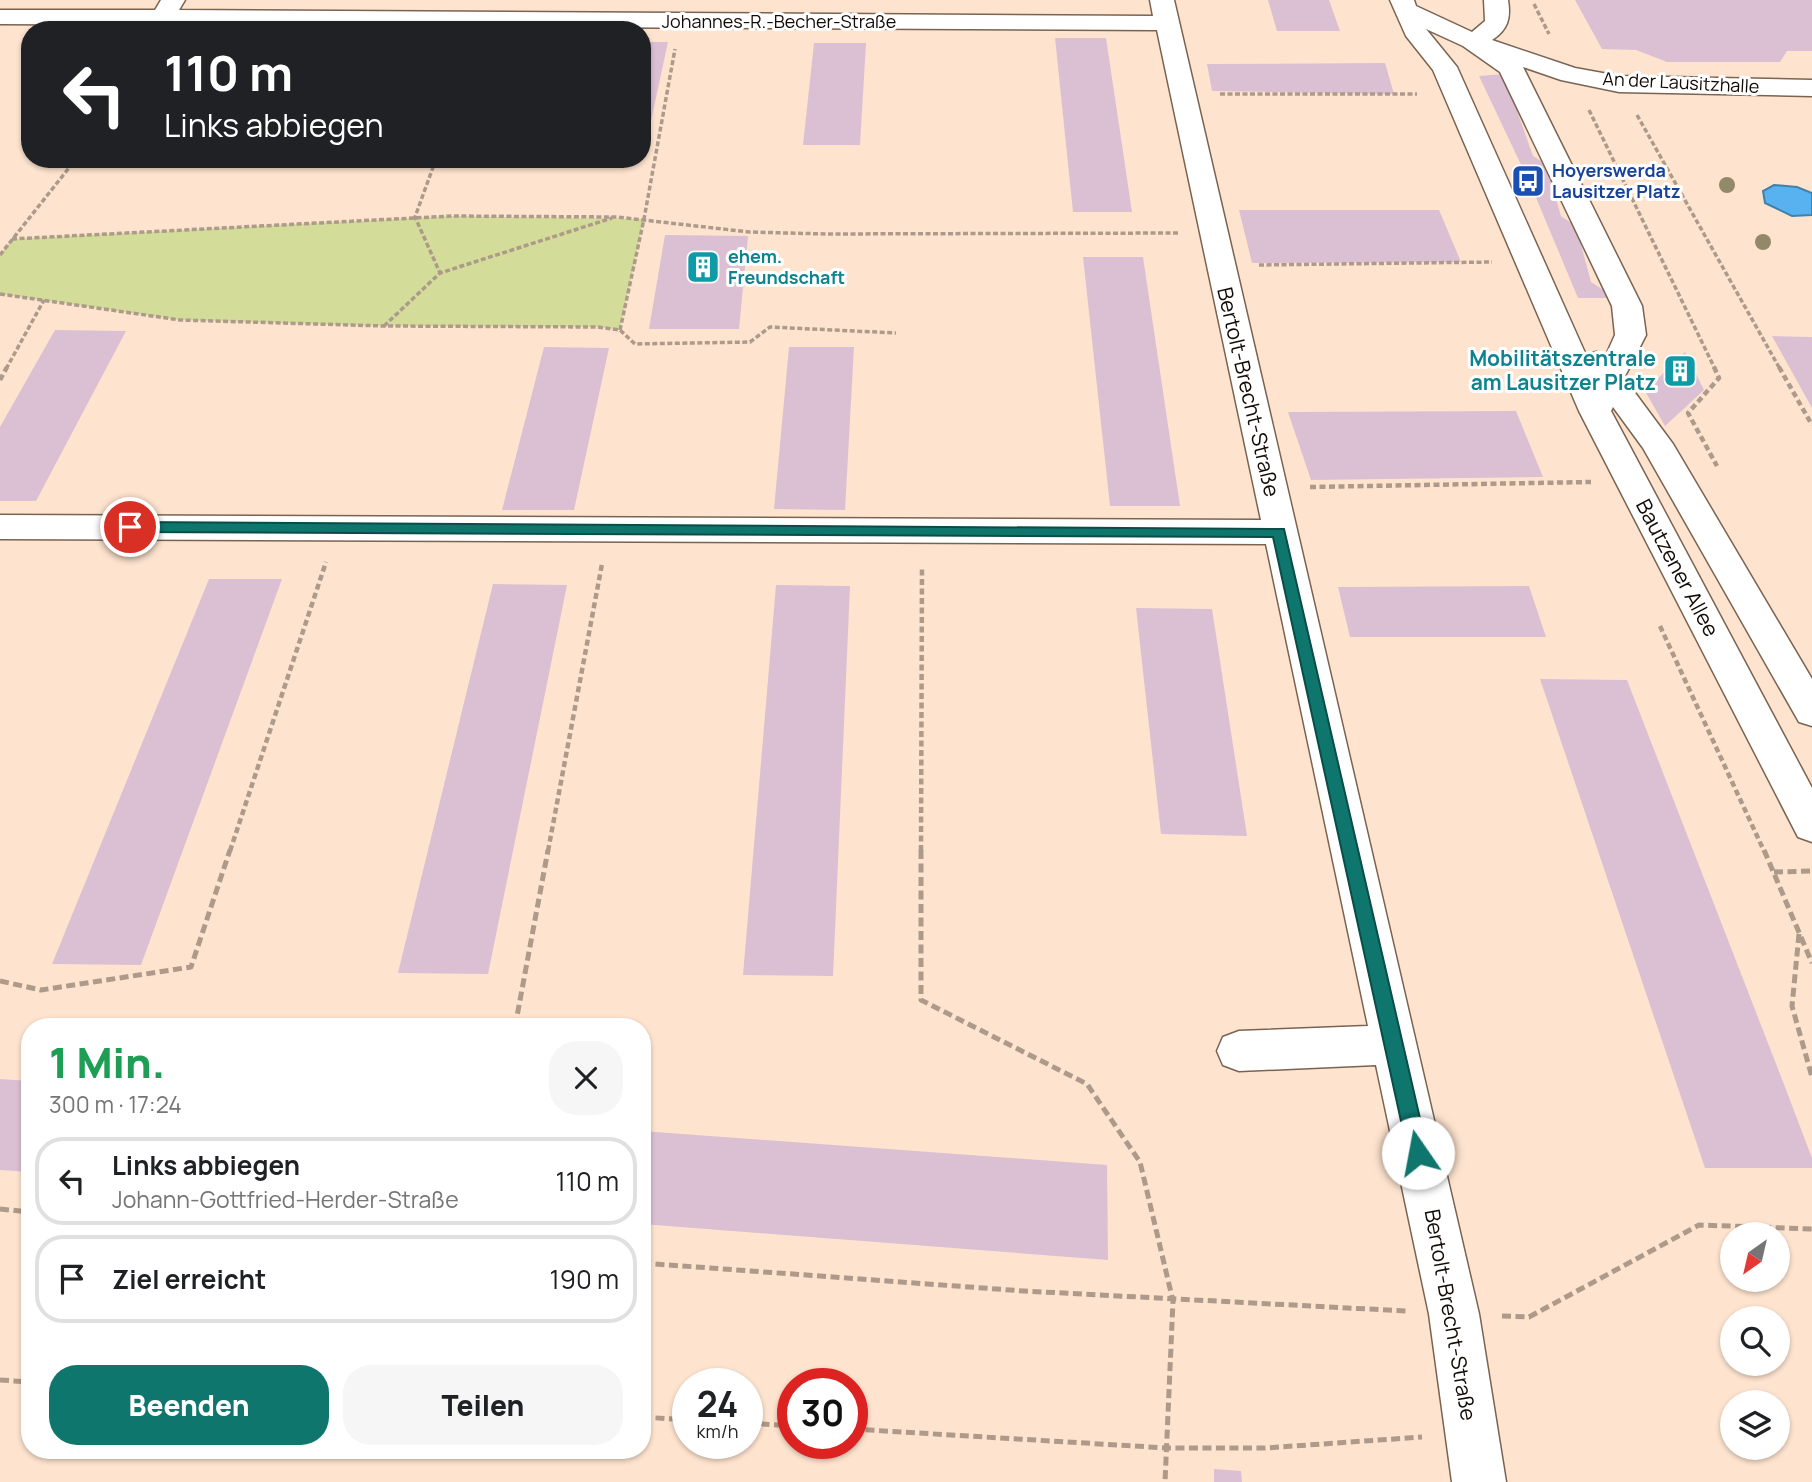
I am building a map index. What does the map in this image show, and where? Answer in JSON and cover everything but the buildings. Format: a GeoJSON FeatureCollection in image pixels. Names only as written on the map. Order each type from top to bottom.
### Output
{"type":"FeatureCollection","features":[{"type":"Feature","properties":{"kind":"street"},"geometry":{"type":"LineString","coordinates":[[1441,0],[1461,36]]}},
{"type":"Feature","properties":{"kind":"street"},"geometry":{"type":"LineString","coordinates":[[1444,67],[1461,36],[1495,27],[1500,17],[1496,0]]}},
{"type":"Feature","properties":{"kind":"street"},"geometry":{"type":"LineString","coordinates":[[1404,5],[1461,36],[1511,68],[1627,306],[1633,322],[1629,345],[1609,377],[1595,411]]}},
{"type":"Feature","properties":{"kind":"street","name":"Bautzener Allee"},"geometry":{"type":"LineString","coordinates":[[1404,5],[1413,32],[1444,67],[1595,411],[1812,826]]}},
{"type":"Feature","properties":{"kind":"street","name":"Johannes-R.-Becher-Straße"},"geometry":{"type":"LineString","coordinates":[[0,17],[167,9],[680,21],[1163,11]]}},
{"type":"Feature","properties":{"kind":"street","name":"Bertolt-Brecht-Straße"},"geometry":{"type":"LineString","coordinates":[[1163,11],[1454,1314],[1479,1482]]}},
{"type":"Feature","properties":{"kind":"street","name":"An der Lausitzhalle"},"geometry":{"type":"LineString","coordinates":[[1461,36],[1570,75],[1619,84],[1812,88]]}},
{"type":"Feature","properties":{"kind":"street","name":"Bautzener Allee"},"geometry":{"type":"LineString","coordinates":[[1549,307],[1609,377],[1657,444],[1812,712]]}},
{"type":"Feature","properties":{"kind":"street"},"geometry":{"type":"LineString","coordinates":[[0,527],[1279,532]]}},
{"type":"Feature","properties":{"kind":"street"},"geometry":{"type":"LineString","coordinates":[[1239,1051],[1394,1045]]}},
{"type":"Feature","properties":{"kind":"path"},"geometry":{"type":"LineString","coordinates":[[620,330],[644,219],[680,21]]}},
{"type":"Feature","properties":{"kind":"path"},"geometry":{"type":"LineString","coordinates":[[1570,75],[1719,379],[1688,413],[1721,472]]}},
{"type":"Feature","properties":{"kind":"path"},"geometry":{"type":"LineString","coordinates":[[1181,94],[1417,94]]}},
{"type":"Feature","properties":{"kind":"path"},"geometry":{"type":"LineString","coordinates":[[1631,106],[1812,425]]}},
{"type":"Feature","properties":{"kind":"path"},"geometry":{"type":"LineString","coordinates":[[0,255],[69,168]]}},
{"type":"Feature","properties":{"kind":"path"},"geometry":{"type":"LineString","coordinates":[[433,168],[415,217],[440,273]]}},
{"type":"Feature","properties":{"kind":"path"},"geometry":{"type":"LineString","coordinates":[[12,239],[415,217],[617,217],[749,232],[1493,262]]}},
{"type":"Feature","properties":{"kind":"path"},"geometry":{"type":"LineString","coordinates":[[384,326],[440,273],[617,217]]}},
{"type":"Feature","properties":{"kind":"path"},"geometry":{"type":"LineString","coordinates":[[0,294],[169,319],[384,326],[597,327],[620,330],[635,344],[750,342],[770,327],[896,333]]}},
{"type":"Feature","properties":{"kind":"path"},"geometry":{"type":"LineString","coordinates":[[0,380],[44,300]]}},
{"type":"Feature","properties":{"kind":"path"},"geometry":{"type":"LineString","coordinates":[[1269,488],[1592,482]]}},
{"type":"Feature","properties":{"kind":"path"},"geometry":{"type":"LineString","coordinates":[[0,981],[41,990],[191,967],[338,528]]}},
{"type":"Feature","properties":{"kind":"path"},"geometry":{"type":"LineString","coordinates":[[517,1018],[609,529]]}},
{"type":"Feature","properties":{"kind":"path"},"geometry":{"type":"LineString","coordinates":[[922,530],[921,1000],[1087,1084],[1140,1163],[1173,1301],[1165,1482]]}},
{"type":"Feature","properties":{"kind":"path"},"geometry":{"type":"LineString","coordinates":[[1774,872],[1812,871]]}},
{"type":"Feature","properties":{"kind":"path"},"geometry":{"type":"LineString","coordinates":[[1812,963],[1800,930],[1792,1006],[1812,1077]]}},
{"type":"Feature","properties":{"kind":"path"},"geometry":{"type":"LineString","coordinates":[[0,1209],[21,1211]]}},
{"type":"Feature","properties":{"kind":"path"},"geometry":{"type":"LineString","coordinates":[[651,1264],[884,1283],[1173,1301],[1529,1317],[1699,1225],[1812,1229]]}},
{"type":"Feature","properties":{"kind":"path"},"geometry":{"type":"LineString","coordinates":[[0,1380],[21,1381]]}},
{"type":"Feature","properties":{"kind":"path"},"geometry":{"type":"LineString","coordinates":[[651,1418],[672,1419]]}},
{"type":"Feature","properties":{"kind":"path"},"geometry":{"type":"LineString","coordinates":[[868,1430],[1167,1448],[1265,1448],[1472,1434]]}},
{"type":"Feature","properties":{"kind":"green space"},"geometry":{"type":"Polygon","coordinates":[[[452,216],[644,219],[620,330],[597,327],[384,326],[180,320],[0,294],[0,255],[12,239],[452,216]]]}},
{"type":"Feature","properties":{"kind":"water"},"geometry":{"type":"Polygon","coordinates":[[[1774,185],[1797,187],[1812,193],[1812,215],[1792,216],[1765,203],[1763,191],[1774,185]]]}},
{"type":"Feature","properties":{"kind":"place","name":"Hoyerswerda Lausitzer Platz"},"geometry":{"type":"Point","coordinates":[1528,181]}},
{"type":"Feature","properties":{"kind":"place","name":"ehem. Freundschaft"},"geometry":{"type":"Point","coordinates":[703,267]}},
{"type":"Feature","properties":{"kind":"place","name":"Mobilitätszentrale am Lausitzer Platz"},"geometry":{"type":"Point","coordinates":[1680,371]}},
{"type":"Feature","properties":{"kind":"route"},"geometry":{"type":"LineString","coordinates":[[130,527],[1279,532],[1418,1153]]}}]}
